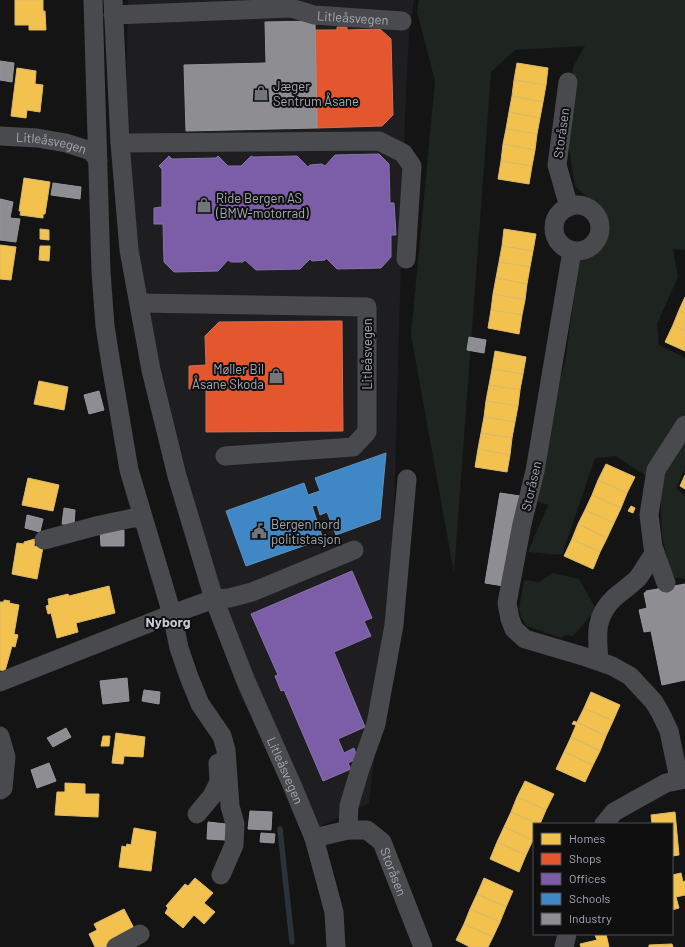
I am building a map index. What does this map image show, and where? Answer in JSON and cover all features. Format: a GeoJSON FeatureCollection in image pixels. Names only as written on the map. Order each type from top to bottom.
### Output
{"type":"FeatureCollection","features":[{"type":"Feature","properties":{"kind":"street","name":"Litleåsvegen"},"geometry":{"type":"LineString","coordinates":[[93,0],[101,272],[105,326],[129,470],[172,614],[179,648],[200,704],[222,736],[226,750],[230,806],[235,824],[234,845],[221,875]]}},
{"type":"Feature","properties":{"kind":"street","name":"Litleåsvegen"},"geometry":{"type":"LineString","coordinates":[[336,947],[334,912],[314,838],[245,679],[214,599],[178,476],[151,370],[129,250],[120,143],[113,8],[229,5],[291,8],[314,15],[402,21]]}},
{"type":"Feature","properties":{"kind":"street","name":"Storåsen"},"geometry":{"type":"LineString","coordinates":[[568,82],[557,165],[569,206]]}},
{"type":"Feature","properties":{"kind":"street","name":"Litleåsvegen"},"geometry":{"type":"LineString","coordinates":[[0,136],[37,138],[66,143],[91,151],[98,160]]}},
{"type":"Feature","properties":{"kind":"street"},"geometry":{"type":"LineString","coordinates":[[120,143],[378,141],[403,153],[412,166],[406,259]]}},
{"type":"Feature","properties":{"kind":"street"},"geometry":{"type":"LineString","coordinates":[[569,206],[584,206],[596,215],[599,222],[598,237],[594,244],[580,251],[572,251],[560,244],[554,230],[554,223],[557,216],[562,210],[569,206]]}},
{"type":"Feature","properties":{"kind":"street","name":"Storåsen"},"geometry":{"type":"LineString","coordinates":[[572,251],[535,471],[522,524],[507,603],[510,619],[514,629],[525,639],[599,661],[630,676],[654,702],[669,731],[682,779],[666,783],[614,812],[605,823]]}},
{"type":"Feature","properties":{"kind":"street","name":"Litleåsvegen"},"geometry":{"type":"LineString","coordinates":[[138,303],[367,307],[368,432],[353,447],[225,456]]}},
{"type":"Feature","properties":{"kind":"street"},"geometry":{"type":"LineString","coordinates":[[666,583],[655,552],[649,515],[656,470],[685,425]]}},
{"type":"Feature","properties":{"kind":"street"},"geometry":{"type":"LineString","coordinates":[[348,830],[349,806],[376,724],[394,625],[406,479]]}},
{"type":"Feature","properties":{"kind":"street"},"geometry":{"type":"LineString","coordinates":[[44,540],[100,525],[134,518],[143,518]]}},
{"type":"Feature","properties":{"kind":"street"},"geometry":{"type":"LineString","coordinates":[[0,682],[172,614],[214,599],[229,598],[252,592],[354,550]]}},
{"type":"Feature","properties":{"kind":"street"},"geometry":{"type":"LineString","coordinates":[[599,661],[597,632],[600,618],[604,610],[614,598],[639,576],[655,552]]}},
{"type":"Feature","properties":{"kind":"street"},"geometry":{"type":"LineString","coordinates":[[197,814],[212,796],[219,782],[217,755],[210,737],[211,720]]}},
{"type":"Feature","properties":{"kind":"street"},"geometry":{"type":"LineString","coordinates":[[0,736],[6,757],[3,788],[0,790]]}},
{"type":"Feature","properties":{"kind":"street","name":"Storåsen"},"geometry":{"type":"LineString","coordinates":[[314,838],[348,830],[367,830],[382,842],[423,947]]}},
{"type":"Feature","properties":{"kind":"street"},"geometry":{"type":"LineString","coordinates":[[116,947],[140,934]]}},
{"type":"Feature","properties":{"kind":"street"},"geometry":{"type":"LineString","coordinates":[[564,947],[567,935]]}},
{"type":"Feature","properties":{"kind":"shaded area"},"geometry":{"type":"Polygon","coordinates":[[[128,0],[414,0],[409,33],[405,118],[391,617],[369,803],[311,831],[239,693],[168,469],[124,218],[128,0]]]}},
{"type":"Feature","properties":{"kind":"shaded area"},"geometry":{"type":"Polygon","coordinates":[[[419,0],[685,0],[685,250],[673,249],[678,277],[657,324],[659,345],[685,358],[685,416],[647,476],[615,456],[595,458],[562,555],[528,552],[548,505],[533,500],[549,419],[565,362],[574,297],[577,256],[599,245],[607,224],[592,201],[575,186],[568,142],[573,67],[585,46],[515,50],[491,72],[454,573],[411,335],[435,81],[417,12],[419,0]]]}},
{"type":"Feature","properties":{"kind":"shaded area"},"geometry":{"type":"Polygon","coordinates":[[[685,438],[685,469],[676,488],[685,496],[685,579],[671,577],[662,535],[660,478],[685,438]]]}},
{"type":"Feature","properties":{"kind":"shaded area"},"geometry":{"type":"Polygon","coordinates":[[[552,573],[579,579],[596,609],[573,636],[566,635],[561,638],[527,626],[521,617],[519,609],[524,580],[539,582],[552,573]]]}},
{"type":"Feature","properties":{"kind":"building: Homes"},"geometry":{"type":"Polygon","coordinates":[[[15,0],[43,0],[46,30],[29,30],[29,25],[15,25],[15,0]]]}},
{"type":"Feature","properties":{"kind":"building: Homes"},"geometry":{"type":"Polygon","coordinates":[[[517,63],[548,68],[546,85],[514,80],[517,63]]]}},
{"type":"Feature","properties":{"kind":"building: Homes"},"geometry":{"type":"Polygon","coordinates":[[[17,68],[36,71],[35,84],[43,85],[40,112],[27,110],[26,118],[11,116],[17,68]]]}},
{"type":"Feature","properties":{"kind":"building: Homes"},"geometry":{"type":"Polygon","coordinates":[[[514,80],[546,85],[543,102],[512,96],[514,80]]]}},
{"type":"Feature","properties":{"kind":"building: Homes"},"geometry":{"type":"Polygon","coordinates":[[[512,96],[543,102],[540,118],[509,112],[512,96]]]}},
{"type":"Feature","properties":{"kind":"building: Homes"},"geometry":{"type":"Polygon","coordinates":[[[509,112],[540,118],[537,134],[506,129],[509,112]]]}},
{"type":"Feature","properties":{"kind":"building: Homes"},"geometry":{"type":"Polygon","coordinates":[[[506,129],[537,134],[535,150],[503,144],[506,129]]]}},
{"type":"Feature","properties":{"kind":"building: Homes"},"geometry":{"type":"Polygon","coordinates":[[[503,144],[535,150],[532,166],[501,161],[503,144]]]}},
{"type":"Feature","properties":{"kind":"building: Homes"},"geometry":{"type":"Polygon","coordinates":[[[501,161],[532,166],[529,184],[498,179],[501,161]]]}},
{"type":"Feature","properties":{"kind":"building: Homes"},"geometry":{"type":"Polygon","coordinates":[[[24,178],[50,182],[43,218],[20,215],[21,211],[19,211],[24,178]]]}},
{"type":"Feature","properties":{"kind":"building: Homes"},"geometry":{"type":"Polygon","coordinates":[[[40,229],[49,230],[49,240],[40,239],[40,229]]]}},
{"type":"Feature","properties":{"kind":"building: Homes"},"geometry":{"type":"Polygon","coordinates":[[[504,229],[536,234],[533,251],[502,246],[504,229]]]}},
{"type":"Feature","properties":{"kind":"building: Homes"},"geometry":{"type":"Polygon","coordinates":[[[0,245],[16,247],[11,280],[0,279],[0,245]]]}},
{"type":"Feature","properties":{"kind":"building: Homes"},"geometry":{"type":"Polygon","coordinates":[[[40,246],[50,246],[49,261],[39,260],[40,246]]]}},
{"type":"Feature","properties":{"kind":"building: Homes"},"geometry":{"type":"Polygon","coordinates":[[[502,246],[533,251],[530,267],[499,262],[502,246]]]}},
{"type":"Feature","properties":{"kind":"building: Homes"},"geometry":{"type":"Polygon","coordinates":[[[499,262],[530,267],[527,284],[496,278],[499,262]]]}},
{"type":"Feature","properties":{"kind":"building: Homes"},"geometry":{"type":"Polygon","coordinates":[[[496,278],[527,284],[525,300],[493,294],[496,278]]]}},
{"type":"Feature","properties":{"kind":"building: Homes"},"geometry":{"type":"Polygon","coordinates":[[[493,294],[525,300],[522,315],[491,310],[493,294]]]}},
{"type":"Feature","properties":{"kind":"building: Homes"},"geometry":{"type":"Polygon","coordinates":[[[685,297],[685,313],[679,310],[685,297]]]}},
{"type":"Feature","properties":{"kind":"building: Homes"},"geometry":{"type":"Polygon","coordinates":[[[491,310],[522,315],[519,334],[488,328],[491,310]]]}},
{"type":"Feature","properties":{"kind":"building: Homes"},"geometry":{"type":"Polygon","coordinates":[[[679,310],[685,313],[685,331],[673,325],[679,310]]]}},
{"type":"Feature","properties":{"kind":"building: Homes"},"geometry":{"type":"Polygon","coordinates":[[[673,325],[685,331],[685,351],[665,342],[673,325]]]}},
{"type":"Feature","properties":{"kind":"building: Homes"},"geometry":{"type":"Polygon","coordinates":[[[495,351],[526,357],[523,374],[492,369],[495,351]]]}},
{"type":"Feature","properties":{"kind":"building: Homes"},"geometry":{"type":"Polygon","coordinates":[[[492,369],[523,374],[520,390],[489,385],[492,369]]]}},
{"type":"Feature","properties":{"kind":"building: Homes"},"geometry":{"type":"Polygon","coordinates":[[[39,381],[68,387],[64,410],[34,404],[39,381]]]}},
{"type":"Feature","properties":{"kind":"building: Homes"},"geometry":{"type":"Polygon","coordinates":[[[489,385],[520,390],[518,406],[486,401],[489,385]]]}},
{"type":"Feature","properties":{"kind":"building: Homes"},"geometry":{"type":"Polygon","coordinates":[[[486,401],[518,406],[515,422],[484,417],[486,401]]]}},
{"type":"Feature","properties":{"kind":"building: Homes"},"geometry":{"type":"Polygon","coordinates":[[[484,417],[515,422],[512,438],[481,433],[484,417]]]}},
{"type":"Feature","properties":{"kind":"building: Homes"},"geometry":{"type":"Polygon","coordinates":[[[481,433],[512,438],[510,455],[478,449],[481,433]]]}},
{"type":"Feature","properties":{"kind":"building: Homes"},"geometry":{"type":"Polygon","coordinates":[[[478,449],[510,455],[507,472],[475,467],[478,449]]]}},
{"type":"Feature","properties":{"kind":"building: Homes"},"geometry":{"type":"Polygon","coordinates":[[[606,464],[635,477],[627,493],[598,480],[606,464]]]}},
{"type":"Feature","properties":{"kind":"building: Homes"},"geometry":{"type":"Polygon","coordinates":[[[685,475],[685,489],[680,486],[685,475]]]}},
{"type":"Feature","properties":{"kind":"building: Homes"},"geometry":{"type":"Polygon","coordinates":[[[28,478],[59,485],[53,511],[22,505],[28,478]]]}},
{"type":"Feature","properties":{"kind":"building: Homes"},"geometry":{"type":"Polygon","coordinates":[[[598,480],[627,493],[621,508],[592,495],[598,480]]]}},
{"type":"Feature","properties":{"kind":"building: Homes"},"geometry":{"type":"Polygon","coordinates":[[[592,495],[621,508],[614,523],[585,510],[592,495]]]}},
{"type":"Feature","properties":{"kind":"building: Homes"},"geometry":{"type":"Polygon","coordinates":[[[631,506],[635,508],[633,513],[628,511],[631,506]]]}},
{"type":"Feature","properties":{"kind":"building: Homes"},"geometry":{"type":"Polygon","coordinates":[[[585,510],[614,523],[607,538],[578,524],[585,510]]]}},
{"type":"Feature","properties":{"kind":"building: Homes"},"geometry":{"type":"Polygon","coordinates":[[[578,524],[607,538],[600,552],[572,539],[578,524]]]}},
{"type":"Feature","properties":{"kind":"building: Homes"},"geometry":{"type":"Polygon","coordinates":[[[35,539],[34,546],[43,547],[37,579],[12,574],[17,543],[24,544],[24,542],[35,539]]]}},
{"type":"Feature","properties":{"kind":"building: Homes"},"geometry":{"type":"Polygon","coordinates":[[[572,539],[600,552],[593,569],[564,556],[572,539]]]}},
{"type":"Feature","properties":{"kind":"building: Homes"},"geometry":{"type":"Polygon","coordinates":[[[109,586],[115,613],[76,623],[78,632],[57,638],[51,613],[48,614],[46,606],[49,605],[48,599],[68,594],[69,596],[109,586]]]}},
{"type":"Feature","properties":{"kind":"building: Homes"},"geometry":{"type":"Polygon","coordinates":[[[4,600],[10,601],[9,603],[19,605],[14,634],[18,635],[15,647],[12,646],[5,671],[0,670],[0,602],[4,602],[4,600]]]}},
{"type":"Feature","properties":{"kind":"building: Homes"},"geometry":{"type":"Polygon","coordinates":[[[591,692],[620,705],[613,721],[584,708],[591,692]]]}},
{"type":"Feature","properties":{"kind":"building: Homes"},"geometry":{"type":"Polygon","coordinates":[[[584,708],[613,721],[606,736],[577,722],[584,708]]]}},
{"type":"Feature","properties":{"kind":"building: Homes"},"geometry":{"type":"Polygon","coordinates":[[[574,721],[606,736],[600,751],[571,737],[576,725],[572,724],[574,721]]]}},
{"type":"Feature","properties":{"kind":"building: Homes"},"geometry":{"type":"Polygon","coordinates":[[[116,733],[145,737],[143,757],[124,756],[123,764],[112,763],[116,733]]]}},
{"type":"Feature","properties":{"kind":"building: Homes"},"geometry":{"type":"Polygon","coordinates":[[[103,736],[110,736],[109,746],[101,746],[103,736]]]}},
{"type":"Feature","properties":{"kind":"building: Homes"},"geometry":{"type":"Polygon","coordinates":[[[571,737],[600,751],[593,765],[564,752],[571,737]]]}},
{"type":"Feature","properties":{"kind":"building: Homes"},"geometry":{"type":"Polygon","coordinates":[[[564,752],[593,765],[585,782],[556,769],[564,752]]]}},
{"type":"Feature","properties":{"kind":"building: Homes"},"geometry":{"type":"Polygon","coordinates":[[[525,781],[554,794],[546,810],[517,797],[525,781]]]}},
{"type":"Feature","properties":{"kind":"building: Homes"},"geometry":{"type":"Polygon","coordinates":[[[65,783],[85,784],[85,794],[99,794],[98,817],[55,815],[57,792],[65,792],[65,783]]]}},
{"type":"Feature","properties":{"kind":"building: Homes"},"geometry":{"type":"Polygon","coordinates":[[[517,797],[546,810],[540,823],[536,823],[511,812],[517,797]]]}},
{"type":"Feature","properties":{"kind":"building: Homes"},"geometry":{"type":"Polygon","coordinates":[[[511,812],[536,823],[533,823],[533,840],[504,827],[511,812]]]}},
{"type":"Feature","properties":{"kind":"building: Homes"},"geometry":{"type":"Polygon","coordinates":[[[675,812],[679,855],[673,856],[673,823],[652,823],[651,815],[675,812]]]}},
{"type":"Feature","properties":{"kind":"building: Homes"},"geometry":{"type":"Polygon","coordinates":[[[504,827],[533,840],[526,855],[497,842],[504,827]]]}},
{"type":"Feature","properties":{"kind":"building: Homes"},"geometry":{"type":"Polygon","coordinates":[[[134,828],[156,832],[151,871],[119,867],[122,846],[126,847],[127,844],[131,845],[134,828]]]}},
{"type":"Feature","properties":{"kind":"building: Homes"},"geometry":{"type":"Polygon","coordinates":[[[497,842],[526,855],[519,872],[490,859],[497,842]]]}},
{"type":"Feature","properties":{"kind":"building: Homes"},"geometry":{"type":"Polygon","coordinates":[[[681,873],[683,882],[685,881],[685,895],[676,897],[679,908],[673,910],[673,875],[681,873]]]}},
{"type":"Feature","properties":{"kind":"building: Homes"},"geometry":{"type":"Polygon","coordinates":[[[195,878],[213,893],[204,903],[215,912],[204,924],[194,915],[183,928],[165,913],[168,908],[166,906],[185,884],[188,886],[195,878]]]}},
{"type":"Feature","properties":{"kind":"building: Homes"},"geometry":{"type":"Polygon","coordinates":[[[484,878],[513,891],[506,907],[477,894],[484,878]]]}},
{"type":"Feature","properties":{"kind":"building: Homes"},"geometry":{"type":"Polygon","coordinates":[[[477,894],[506,907],[500,922],[470,909],[477,894]]]}},
{"type":"Feature","properties":{"kind":"building: Homes"},"geometry":{"type":"Polygon","coordinates":[[[124,909],[136,932],[106,947],[95,947],[89,934],[97,930],[94,924],[124,909]]]}},
{"type":"Feature","properties":{"kind":"building: Homes"},"geometry":{"type":"Polygon","coordinates":[[[470,909],[500,922],[493,937],[464,924],[470,909]]]}},
{"type":"Feature","properties":{"kind":"building: Homes"},"geometry":{"type":"Polygon","coordinates":[[[464,924],[493,937],[488,947],[470,947],[456,940],[464,924]]]}},
{"type":"Feature","properties":{"kind":"building: Homes"},"geometry":{"type":"Polygon","coordinates":[[[595,935],[606,935],[609,947],[581,947],[580,944],[597,940],[595,935]]]}},
{"type":"Feature","properties":{"kind":"building: Homes"},"geometry":{"type":"Polygon","coordinates":[[[672,944],[673,947],[649,947],[649,945],[672,944]]]}},
{"type":"Feature","properties":{"kind":"building: Shops"},"geometry":{"type":"Polygon","coordinates":[[[337,27],[347,27],[347,30],[380,29],[391,39],[393,115],[382,126],[317,128],[315,30],[337,30],[337,27]]]}},
{"type":"Feature","properties":{"kind":"building: Shops"},"geometry":{"type":"Polygon","coordinates":[[[342,321],[343,431],[206,432],[206,388],[189,389],[189,366],[206,365],[205,336],[219,322],[342,321]]]}},
{"type":"Feature","properties":{"kind":"building: Offices"},"geometry":{"type":"Polygon","coordinates":[[[379,154],[389,164],[390,203],[394,203],[396,235],[391,235],[391,257],[381,268],[337,269],[326,258],[325,260],[312,261],[310,259],[300,269],[256,270],[245,260],[243,262],[231,262],[228,260],[218,271],[174,272],[164,262],[163,224],[154,224],[154,208],[162,207],[162,169],[159,166],[169,156],[172,159],[216,158],[218,156],[228,166],[241,166],[251,156],[297,156],[308,167],[310,165],[322,164],[325,166],[335,155],[379,154]]]}},
{"type":"Feature","properties":{"kind":"building: Offices"},"geometry":{"type":"Polygon","coordinates":[[[352,571],[372,618],[364,621],[371,636],[334,652],[365,727],[338,739],[344,753],[354,748],[356,754],[354,760],[348,763],[351,769],[323,781],[284,690],[281,691],[275,676],[278,675],[251,614],[352,571]]]}},
{"type":"Feature","properties":{"kind":"building: Schools"},"geometry":{"type":"Polygon","coordinates":[[[386,453],[380,519],[336,535],[327,512],[320,515],[317,505],[312,506],[323,539],[246,566],[226,511],[304,483],[308,495],[320,491],[315,478],[386,453]]]}},
{"type":"Feature","properties":{"kind":"building: Industry"},"geometry":{"type":"Polygon","coordinates":[[[315,21],[317,128],[186,131],[184,65],[266,63],[265,22],[315,21]]]}},
{"type":"Feature","properties":{"kind":"building: Industry"},"geometry":{"type":"Polygon","coordinates":[[[0,61],[14,63],[12,82],[0,80],[0,61]]]}},
{"type":"Feature","properties":{"kind":"building: Industry"},"geometry":{"type":"Polygon","coordinates":[[[53,183],[81,187],[80,199],[51,195],[53,183]]]}},
{"type":"Feature","properties":{"kind":"building: Industry"},"geometry":{"type":"Polygon","coordinates":[[[0,199],[13,202],[10,218],[20,219],[16,242],[0,240],[0,199]]]}},
{"type":"Feature","properties":{"kind":"building: Industry"},"geometry":{"type":"Polygon","coordinates":[[[469,337],[486,340],[484,353],[467,350],[469,337]]]}},
{"type":"Feature","properties":{"kind":"building: Industry"},"geometry":{"type":"Polygon","coordinates":[[[99,391],[104,410],[89,414],[84,395],[99,391]]]}},
{"type":"Feature","properties":{"kind":"building: Industry"},"geometry":{"type":"Polygon","coordinates":[[[500,493],[520,496],[504,586],[485,583],[500,493]]]}},
{"type":"Feature","properties":{"kind":"building: Industry"},"geometry":{"type":"Polygon","coordinates":[[[64,508],[75,510],[74,525],[62,524],[64,508]]]}},
{"type":"Feature","properties":{"kind":"building: Industry"},"geometry":{"type":"Polygon","coordinates":[[[27,515],[43,519],[40,532],[25,528],[27,515]]]}},
{"type":"Feature","properties":{"kind":"building: Industry"},"geometry":{"type":"Polygon","coordinates":[[[100,530],[124,530],[124,546],[101,546],[100,530]]]}},
{"type":"Feature","properties":{"kind":"building: Industry"},"geometry":{"type":"Polygon","coordinates":[[[685,584],[685,679],[662,683],[646,591],[685,584]]]}},
{"type":"Feature","properties":{"kind":"building: Industry"},"geometry":{"type":"Polygon","coordinates":[[[685,585],[685,680],[662,685],[651,631],[644,632],[639,610],[647,608],[644,593],[685,585]]]}},
{"type":"Feature","properties":{"kind":"building: Industry"},"geometry":{"type":"Polygon","coordinates":[[[127,678],[129,701],[103,704],[100,681],[127,678]]]}},
{"type":"Feature","properties":{"kind":"building: Industry"},"geometry":{"type":"Polygon","coordinates":[[[144,690],[160,692],[159,704],[142,701],[144,690]]]}},
{"type":"Feature","properties":{"kind":"building: Industry"},"geometry":{"type":"Polygon","coordinates":[[[66,728],[71,737],[53,747],[47,738],[66,728]]]}},
{"type":"Feature","properties":{"kind":"building: Industry"},"geometry":{"type":"Polygon","coordinates":[[[49,763],[56,781],[37,788],[31,770],[49,763]]]}},
{"type":"Feature","properties":{"kind":"building: Industry"},"geometry":{"type":"Polygon","coordinates":[[[250,811],[272,812],[271,830],[248,829],[250,811]]]}},
{"type":"Feature","properties":{"kind":"building: Industry"},"geometry":{"type":"Polygon","coordinates":[[[208,822],[226,824],[225,840],[207,839],[208,822]]]}},
{"type":"Feature","properties":{"kind":"building: Industry"},"geometry":{"type":"Polygon","coordinates":[[[261,833],[275,834],[274,843],[260,842],[261,833]]]}},
{"type":"Feature","properties":{"kind":"waterway"},"geometry":{"type":"LineString","coordinates":[[280,829],[292,942]]}},
{"type":"Feature","properties":{"kind":"place","name":"Jæger Sentrum Åsane"},"geometry":{"type":"Point","coordinates":[261,93]}},
{"type":"Feature","properties":{"kind":"place","name":"Ride Bergen AS (BMW-motorrad)"},"geometry":{"type":"Point","coordinates":[204,205]}},
{"type":"Feature","properties":{"kind":"place","name":"Møller Bil Åsane Skoda"},"geometry":{"type":"Point","coordinates":[276,376]}},
{"type":"Feature","properties":{"kind":"place","name":"Bergen nord politistasjon"},"geometry":{"type":"Point","coordinates":[259,531]}},
{"type":"Feature","properties":{"kind":"district","name":"Nyborg"},"geometry":{"type":"Point","coordinates":[168,621]}}]}
